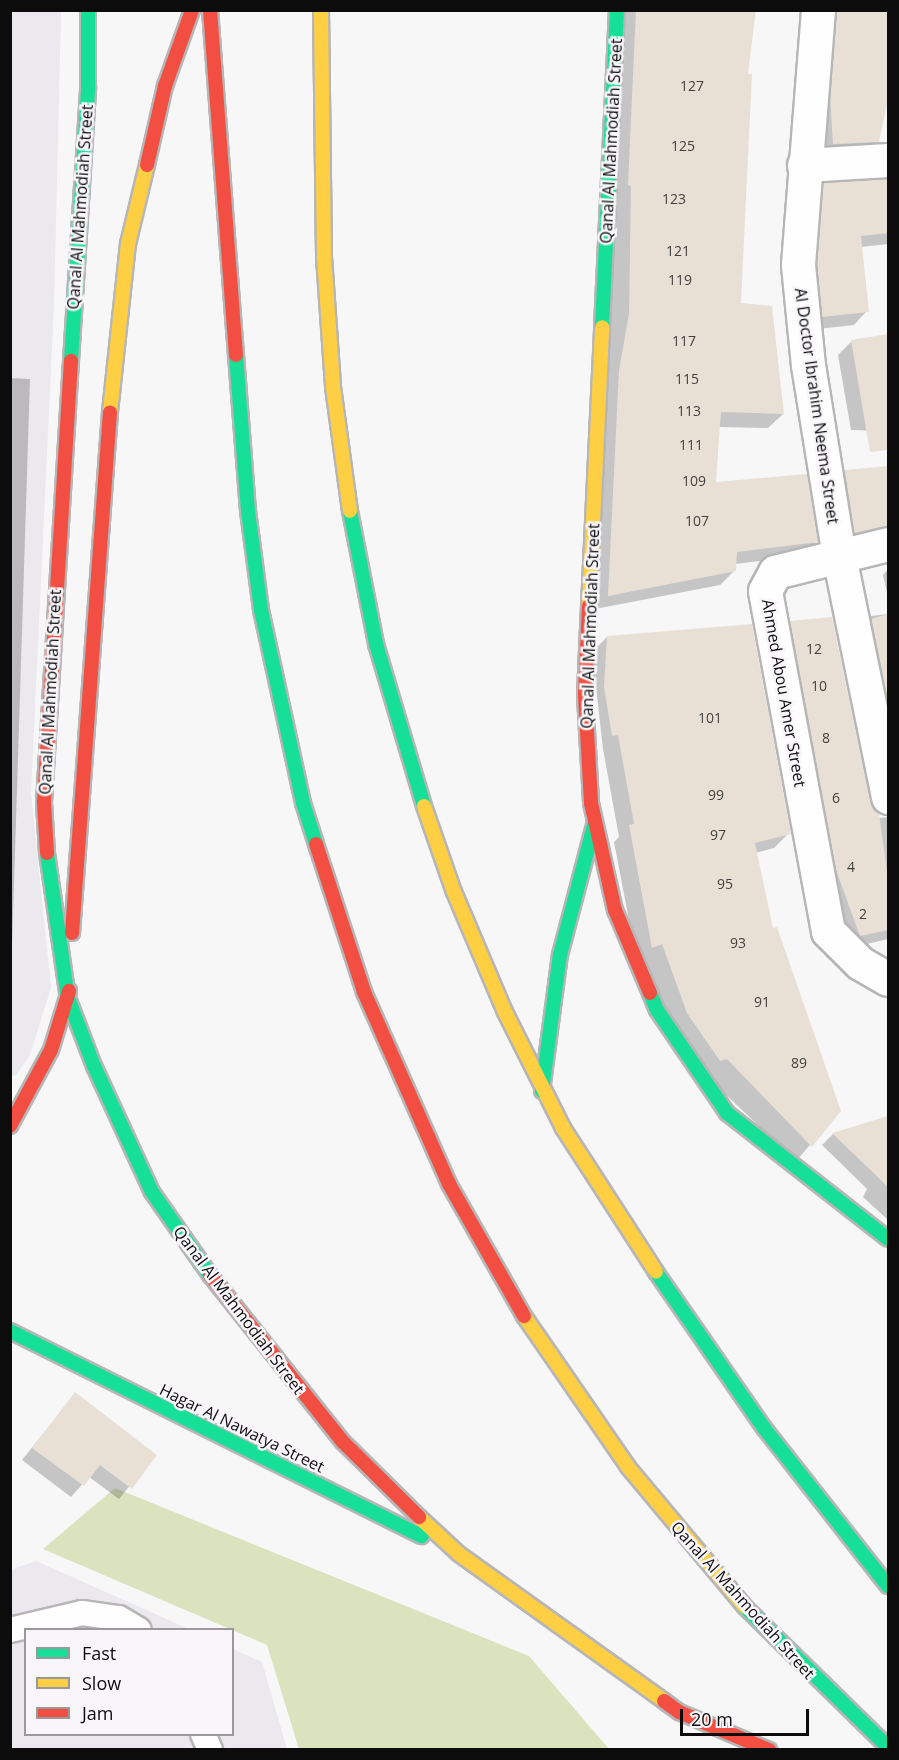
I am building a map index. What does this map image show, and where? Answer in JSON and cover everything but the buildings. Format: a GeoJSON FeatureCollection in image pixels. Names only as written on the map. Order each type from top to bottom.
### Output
{"type":"FeatureCollection","features":[{"type":"Feature","properties":{"kind":"main road","name":"Qanal Al Mahmodiah Street"},"geometry":{"type":"LineString","coordinates":[[88,10],[88,87],[44,802],[48,869],[68,998],[120,1130],[152,1192],[190,1250],[343,1442],[459,1554],[679,1712]]}},
{"type":"Feature","properties":{"kind":"main road"},"geometry":{"type":"LineString","coordinates":[[10,1126],[51,1050],[68,998],[101,495],[128,244],[165,86],[192,10]]}},
{"type":"Feature","properties":{"kind":"main road","name":"Qanal Al Mahmodiah Street"},"geometry":{"type":"LineString","coordinates":[[210,10],[248,511],[261,610],[279,707],[303,803],[364,992],[449,1184],[503,1282],[563,1377],[628,1467],[698,1554],[773,1637],[888,1747]]}},
{"type":"Feature","properties":{"kind":"main road"},"geometry":{"type":"LineString","coordinates":[[321,10],[322,178],[333,387],[351,516],[376,644],[411,770],[454,892],[542,1090],[661,1280],[764,1428],[822,1506],[888,1586]]}},
{"type":"Feature","properties":{"kind":"main road","name":"Qanal Al Mahmodiah Street"},"geometry":{"type":"LineString","coordinates":[[617,10],[585,695],[595,821],[615,910],[657,1010],[727,1113],[888,1239]]}},
{"type":"Feature","properties":{"kind":"main road"},"geometry":{"type":"LineString","coordinates":[[542,1090],[560,955],[595,821]]}},
{"type":"Feature","properties":{"kind":"main road","name":"Hagar Al Nawatya Street"},"geometry":{"type":"LineString","coordinates":[[10,1331],[459,1554]]}},
{"type":"Feature","properties":{"kind":"main road"},"geometry":{"type":"LineString","coordinates":[[679,1712],[769,1749]]}},
{"type":"Feature","properties":{"kind":"street","name":"Al Doctor Ibrahim Neema Street"},"geometry":{"type":"LineString","coordinates":[[818,10],[804,165],[798,265],[808,365],[839,556],[888,797]]}},
{"type":"Feature","properties":{"kind":"street"},"geometry":{"type":"LineString","coordinates":[[804,165],[888,160]]}},
{"type":"Feature","properties":{"kind":"street","name":"Ahmed Abou Amer Street"},"geometry":{"type":"LineString","coordinates":[[888,544],[775,572],[765,591],[828,931],[860,963],[888,979]]}},
{"type":"Feature","properties":{"kind":"lane"},"geometry":{"type":"LineString","coordinates":[[10,1630],[82,1612],[119,1618],[137,1628]]}},
{"type":"Feature","properties":{"kind":"lane","name":"Qanal Al Mahmodiah Street"},"geometry":{"type":"LineString","coordinates":[[679,1712],[731,1749]]}},
{"type":"Feature","properties":{"kind":"shaded area"},"geometry":{"type":"Polygon","coordinates":[[[10,11],[61,11],[54,305],[31,793],[51,988],[30,1055],[16,1075],[11,1076],[10,11]]]}},
{"type":"Feature","properties":{"kind":"shaded area"},"geometry":{"type":"Polygon","coordinates":[[[36,1561],[187,1628],[24,1628],[24,1736],[234,1736],[234,1649],[262,1662],[287,1749],[11,1749],[10,1570],[36,1561]]]}},
{"type":"Feature","properties":{"kind":"green space"},"geometry":{"type":"Polygon","coordinates":[[[115,1488],[529,1656],[609,1749],[299,1749],[267,1645],[234,1631],[234,1628],[227,1628],[43,1549],[115,1488]]]}},
{"type":"Feature","properties":{"kind":"traffic: fast"},"geometry":{"type":"LineString","coordinates":[[71,361],[88,87],[88,10]]}},
{"type":"Feature","properties":{"kind":"traffic: fast"},"geometry":{"type":"LineString","coordinates":[[602,327],[617,10]]}},
{"type":"Feature","properties":{"kind":"traffic: fast"},"geometry":{"type":"LineString","coordinates":[[236,355],[248,511],[261,610],[303,803],[316,844]]}},
{"type":"Feature","properties":{"kind":"traffic: fast"},"geometry":{"type":"LineString","coordinates":[[350,511],[376,644],[424,806]]}},
{"type":"Feature","properties":{"kind":"traffic: fast"},"geometry":{"type":"LineString","coordinates":[[542,1091],[560,955],[594,825]]}},
{"type":"Feature","properties":{"kind":"traffic: fast"},"geometry":{"type":"LineString","coordinates":[[47,853],[68,998],[94,1066],[152,1192],[210,1275]]}},
{"type":"Feature","properties":{"kind":"traffic: fast"},"geometry":{"type":"LineString","coordinates":[[650,993],[657,1010],[727,1113],[888,1239]]}},
{"type":"Feature","properties":{"kind":"traffic: fast"},"geometry":{"type":"LineString","coordinates":[[656,1272],[764,1428],[888,1586]]}},
{"type":"Feature","properties":{"kind":"traffic: fast"},"geometry":{"type":"LineString","coordinates":[[10,1331],[422,1536]]}},
{"type":"Feature","properties":{"kind":"traffic: fast"},"geometry":{"type":"LineString","coordinates":[[745,1607],[888,1747]]}},
{"type":"Feature","properties":{"kind":"traffic: slow"},"geometry":{"type":"LineString","coordinates":[[321,10],[324,257],[333,387],[350,511]]}},
{"type":"Feature","properties":{"kind":"traffic: slow"},"geometry":{"type":"LineString","coordinates":[[110,412],[128,244],[147,165]]}},
{"type":"Feature","properties":{"kind":"traffic: slow"},"geometry":{"type":"LineString","coordinates":[[589,606],[602,327]]}},
{"type":"Feature","properties":{"kind":"traffic: slow"},"geometry":{"type":"LineString","coordinates":[[424,806],[454,892],[505,1012],[563,1128],[656,1272]]}},
{"type":"Feature","properties":{"kind":"traffic: slow"},"geometry":{"type":"LineString","coordinates":[[524,1316],[628,1467],[745,1607]]}},
{"type":"Feature","properties":{"kind":"traffic: slow"},"geometry":{"type":"LineString","coordinates":[[419,1517],[459,1554],[664,1701]]}},
{"type":"Feature","properties":{"kind":"traffic: jam"},"geometry":{"type":"LineString","coordinates":[[147,165],[165,86],[192,10]]}},
{"type":"Feature","properties":{"kind":"traffic: jam"},"geometry":{"type":"LineString","coordinates":[[210,10],[236,355]]}},
{"type":"Feature","properties":{"kind":"traffic: jam"},"geometry":{"type":"LineString","coordinates":[[47,853],[44,802],[71,361]]}},
{"type":"Feature","properties":{"kind":"traffic: jam"},"geometry":{"type":"LineString","coordinates":[[72,933],[110,412]]}},
{"type":"Feature","properties":{"kind":"traffic: jam"},"geometry":{"type":"LineString","coordinates":[[589,606],[585,695],[591,803],[615,910],[650,993]]}},
{"type":"Feature","properties":{"kind":"traffic: jam"},"geometry":{"type":"LineString","coordinates":[[316,844],[364,992],[449,1184],[524,1316]]}},
{"type":"Feature","properties":{"kind":"traffic: jam"},"geometry":{"type":"LineString","coordinates":[[10,1126],[51,1050],[69,991]]}},
{"type":"Feature","properties":{"kind":"traffic: jam"},"geometry":{"type":"LineString","coordinates":[[210,1275],[343,1442],[419,1517]]}},
{"type":"Feature","properties":{"kind":"traffic: jam"},"geometry":{"type":"LineString","coordinates":[[664,1701],[679,1712],[769,1750]]}}]}
